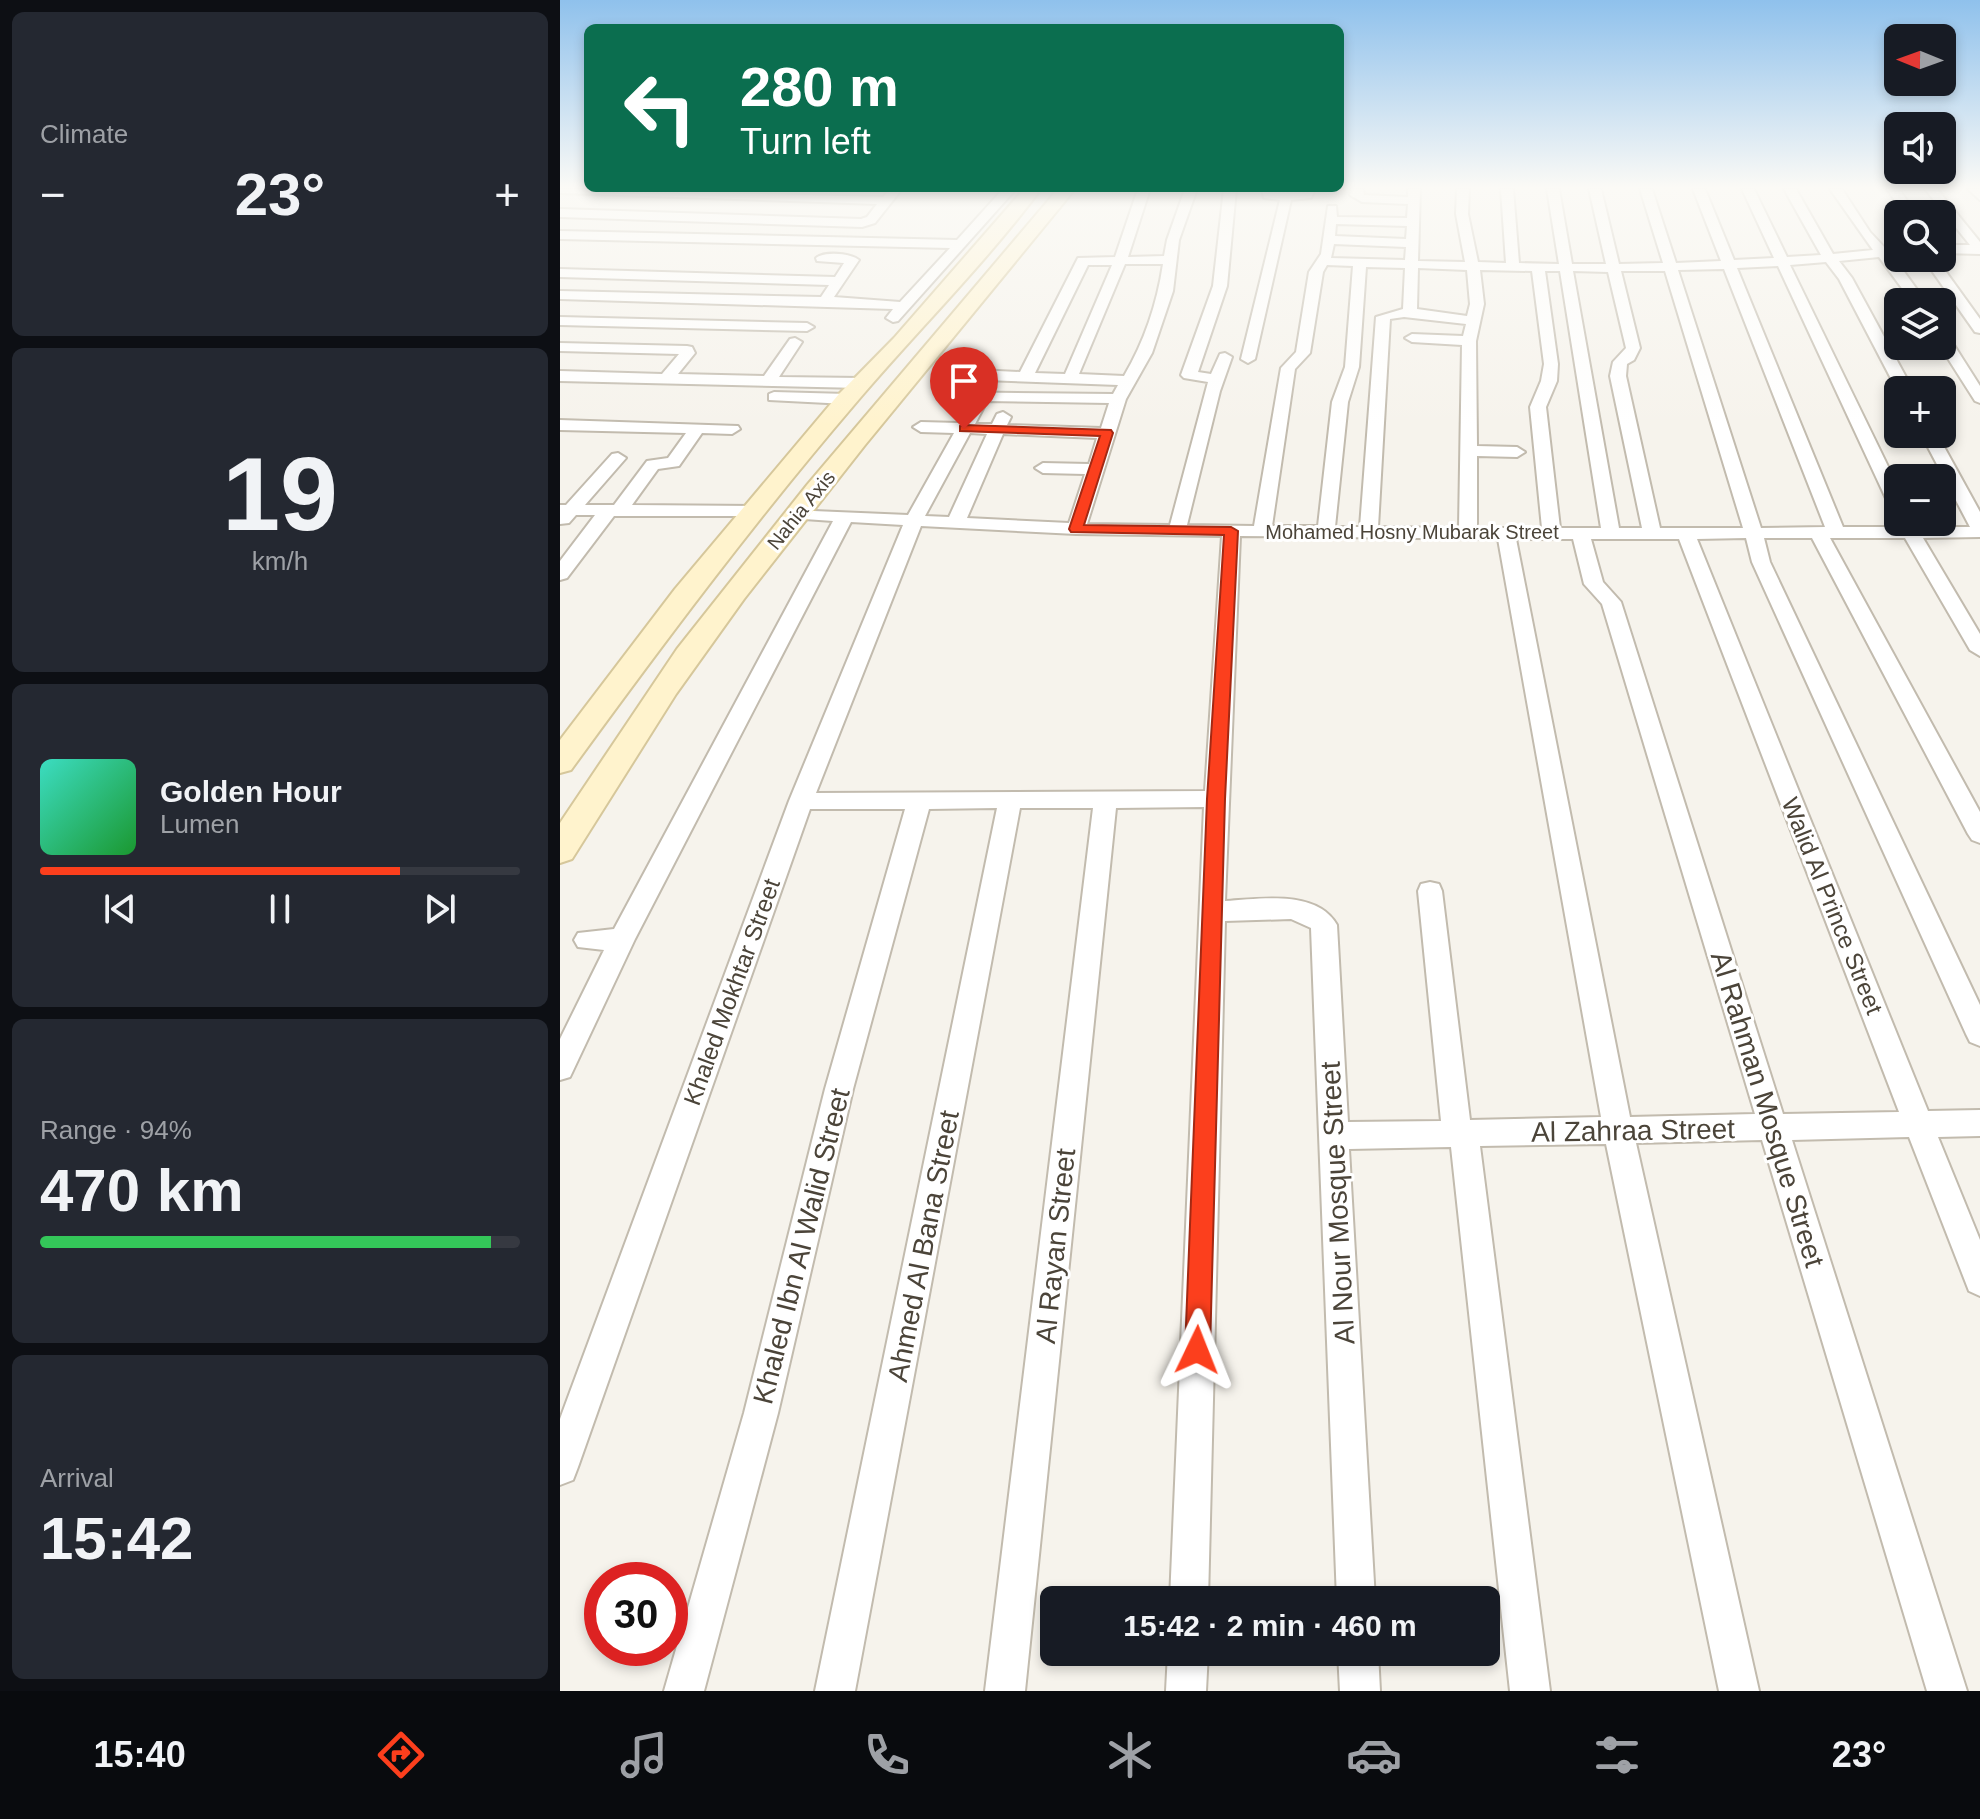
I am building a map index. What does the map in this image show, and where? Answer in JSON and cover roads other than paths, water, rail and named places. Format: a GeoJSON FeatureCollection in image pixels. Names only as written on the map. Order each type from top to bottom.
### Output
{"type":"FeatureCollection","features":[{"type":"Feature","properties":{"kind":"main road","name":"Nahia Axis"},"geometry":{"type":"LineString","coordinates":[[560,762],[685,595],[854,391],[965,268]]}},
{"type":"Feature","properties":{"kind":"main road","name":"Nahia Axis"},"geometry":{"type":"LineString","coordinates":[[560,850],[652,706],[796,514],[1001,268]]}},
{"type":"Feature","properties":{"kind":"main road"},"geometry":{"type":"LineString","coordinates":[[755,511],[796,514]]}},
{"type":"Feature","properties":{"kind":"street"},"geometry":{"type":"LineString","coordinates":[[825,301],[848,268]]}},
{"type":"Feature","properties":{"kind":"street"},"geometry":{"type":"LineString","coordinates":[[891,320],[939,268]]}},
{"type":"Feature","properties":{"kind":"street"},"geometry":{"type":"LineString","coordinates":[[1025,378],[1080,268]]}},
{"type":"Feature","properties":{"kind":"street"},"geometry":{"type":"LineString","coordinates":[[1070,379],[1117,268]]}},
{"type":"Feature","properties":{"kind":"street"},"geometry":{"type":"LineString","coordinates":[[1076,529],[1118,399],[1145,353],[1169,280],[1170,268]]}},
{"type":"Feature","properties":{"kind":"street"},"geometry":{"type":"LineString","coordinates":[[1216,379],[1190,376],[1220,286],[1220,268]]}},
{"type":"Feature","properties":{"kind":"street"},"geometry":{"type":"LineString","coordinates":[[1270,360],[1279,268]]}},
{"type":"Feature","properties":{"kind":"street"},"geometry":{"type":"LineString","coordinates":[[1196,356],[1270,360],[1303,353],[1318,268]]}},
{"type":"Feature","properties":{"kind":"street"},"geometry":{"type":"LineString","coordinates":[[1326,531],[1340,402],[1352,367],[1360,268]]}},
{"type":"Feature","properties":{"kind":"street"},"geometry":{"type":"LineString","coordinates":[[1410,314],[1411,268]]}},
{"type":"Feature","properties":{"kind":"street"},"geometry":{"type":"LineString","coordinates":[[1468,533],[1469,341],[1477,304],[1472,268]]}},
{"type":"Feature","properties":{"kind":"street"},"geometry":{"type":"LineString","coordinates":[[1509,268],[1620,268]]}},
{"type":"Feature","properties":{"kind":"street","name":"Al Rahman Mosque Street"},"geometry":{"type":"LineString","coordinates":[[1538,268],[1551,375],[1539,399],[1566,533],[1594,584],[1611,602],[1947,1691]]}},
{"type":"Feature","properties":{"kind":"street"},"geometry":{"type":"LineString","coordinates":[[1567,268],[1611,533]]}},
{"type":"Feature","properties":{"kind":"street"},"geometry":{"type":"LineString","coordinates":[[1615,268],[1633,348],[1629,357],[1620,362],[1618,376],[1652,532]]}},
{"type":"Feature","properties":{"kind":"street"},"geometry":{"type":"LineString","coordinates":[[1671,268],[1761,562],[1980,1034]]}},
{"type":"Feature","properties":{"kind":"street"},"geometry":{"type":"LineString","coordinates":[[1731,268],[1827,532],[1980,834]]}},
{"type":"Feature","properties":{"kind":"street"},"geometry":{"type":"LineString","coordinates":[[1786,268],[1884,475]]}},
{"type":"Feature","properties":{"kind":"street"},"geometry":{"type":"LineString","coordinates":[[1838,268],[1898,376]]}},
{"type":"Feature","properties":{"kind":"street"},"geometry":{"type":"LineString","coordinates":[[1894,268],[1909,288]]}},
{"type":"Feature","properties":{"kind":"street"},"geometry":{"type":"LineString","coordinates":[[1939,272],[1980,329]]}},
{"type":"Feature","properties":{"kind":"street"},"geometry":{"type":"LineString","coordinates":[[560,273],[839,281]]}},
{"type":"Feature","properties":{"kind":"street"},"geometry":{"type":"LineString","coordinates":[[560,295],[825,301],[904,306]]}},
{"type":"Feature","properties":{"kind":"street"},"geometry":{"type":"LineString","coordinates":[[1369,531],[1385,315],[1410,314],[1473,321]]}},
{"type":"Feature","properties":{"kind":"street"},"geometry":{"type":"LineString","coordinates":[[560,321],[807,327]]}},
{"type":"Feature","properties":{"kind":"street"},"geometry":{"type":"LineString","coordinates":[[1412,338],[1469,341]]}},
{"type":"Feature","properties":{"kind":"street"},"geometry":{"type":"LineString","coordinates":[[768,381],[795,342]]}},
{"type":"Feature","properties":{"kind":"street"},"geometry":{"type":"LineString","coordinates":[[560,347],[687,350],[688,353],[667,378]]}},
{"type":"Feature","properties":{"kind":"street"},"geometry":{"type":"LineString","coordinates":[[1177,531],[1216,379],[1225,357]]}},
{"type":"Feature","properties":{"kind":"street"},"geometry":{"type":"LineString","coordinates":[[1956,359],[1980,398]]}},
{"type":"Feature","properties":{"kind":"street"},"geometry":{"type":"LineString","coordinates":[[1262,531],[1288,368],[1270,360]]}},
{"type":"Feature","properties":{"kind":"street"},"geometry":{"type":"LineString","coordinates":[[957,374],[1127,381]]}},
{"type":"Feature","properties":{"kind":"street"},"geometry":{"type":"LineString","coordinates":[[560,376],[768,381],[854,391]]}},
{"type":"Feature","properties":{"kind":"street"},"geometry":{"type":"LineString","coordinates":[[560,391],[854,391]]}},
{"type":"Feature","properties":{"kind":"street"},"geometry":{"type":"LineString","coordinates":[[945,395],[1118,399]]}},
{"type":"Feature","properties":{"kind":"street","name":"Khaled Mokhtar Street"},"geometry":{"type":"LineString","coordinates":[[560,1467],[801,801],[914,520],[982,396]]}},
{"type":"Feature","properties":{"kind":"street"},"geometry":{"type":"LineString","coordinates":[[955,524],[1012,396]]}},
{"type":"Feature","properties":{"kind":"street"},"geometry":{"type":"LineString","coordinates":[[562,427],[732,429]]}},
{"type":"Feature","properties":{"kind":"street"},"geometry":{"type":"LineString","coordinates":[[921,427],[1107,433]]}},
{"type":"Feature","properties":{"kind":"street"},"geometry":{"type":"LineString","coordinates":[[560,574],[653,465],[673,462],[698,428]]}},
{"type":"Feature","properties":{"kind":"street"},"geometry":{"type":"LineString","coordinates":[[1936,448],[1980,530]]}},
{"type":"Feature","properties":{"kind":"street"},"geometry":{"type":"LineString","coordinates":[[1469,451],[1517,452]]}},
{"type":"Feature","properties":{"kind":"street"},"geometry":{"type":"LineString","coordinates":[[563,515],[618,458]]}},
{"type":"Feature","properties":{"kind":"street"},"geometry":{"type":"LineString","coordinates":[[1043,468],[1095,469]]}},
{"type":"Feature","properties":{"kind":"street"},"geometry":{"type":"LineString","coordinates":[[563,515],[614,511],[755,511]]}},
{"type":"Feature","properties":{"kind":"street","name":"Mohamed Hosny Mubarak Street"},"geometry":{"type":"LineString","coordinates":[[796,514],[955,524],[1177,531],[1506,534],[1827,532],[1884,528]]}},
{"type":"Feature","properties":{"kind":"street"},"geometry":{"type":"LineString","coordinates":[[560,1068],[622,939],[845,516]]}},
{"type":"Feature","properties":{"kind":"street","name":"Mohamed Hosny Mubarak Street"},"geometry":{"type":"LineString","coordinates":[[1956,529],[1980,530]]}},
{"type":"Feature","properties":{"kind":"street"},"geometry":{"type":"LineString","coordinates":[[1189,1586],[1216,799],[1231,531]]}},
{"type":"Feature","properties":{"kind":"street","name":"Walid Al Prince Street"},"geometry":{"type":"LineString","coordinates":[[1685,532],[1980,1280]]}},
{"type":"Feature","properties":{"kind":"street"},"geometry":{"type":"LineString","coordinates":[[1506,534],[1618,1130],[1739,1691]]}},
{"type":"Feature","properties":{"kind":"street"},"geometry":{"type":"LineString","coordinates":[[1913,536],[1980,650]]}},
{"type":"Feature","properties":{"kind":"street"},"geometry":{"type":"LineString","coordinates":[[801,801],[1216,799]]}},
{"type":"Feature","properties":{"kind":"street","name":"Khaled Ibn Al Walid Street"},"geometry":{"type":"LineString","coordinates":[[684,1691],[761,1413],[839,1089],[919,801]]}},
{"type":"Feature","properties":{"kind":"street","name":"Ahmed Al Bana Street"},"geometry":{"type":"LineString","coordinates":[[835,1691],[1010,801]]}},
{"type":"Feature","properties":{"kind":"street","name":"Al Rayan Street"},"geometry":{"type":"LineString","coordinates":[[1005,1691],[1105,801]]}},
{"type":"Feature","properties":{"kind":"street"},"geometry":{"type":"LineString","coordinates":[[1430,891],[1530,1691]]}},
{"type":"Feature","properties":{"kind":"street","name":"Al Nour Mosque Street"},"geometry":{"type":"LineString","coordinates":[[1212,912],[1301,909],[1322,919],[1355,1586]]}},
{"type":"Feature","properties":{"kind":"street"},"geometry":{"type":"LineString","coordinates":[[587,940],[622,939]]}},
{"type":"Feature","properties":{"kind":"street","name":"Al Zahraa Street"},"geometry":{"type":"LineString","coordinates":[[1333,1136],[1980,1123]]}},
{"type":"Feature","properties":{"kind":"street"},"geometry":{"type":"LineString","coordinates":[[1186,1691],[1187,1666]]}},
{"type":"Feature","properties":{"kind":"street"},"geometry":{"type":"LineString","coordinates":[[1359,1666],[1360,1691]]}}]}
